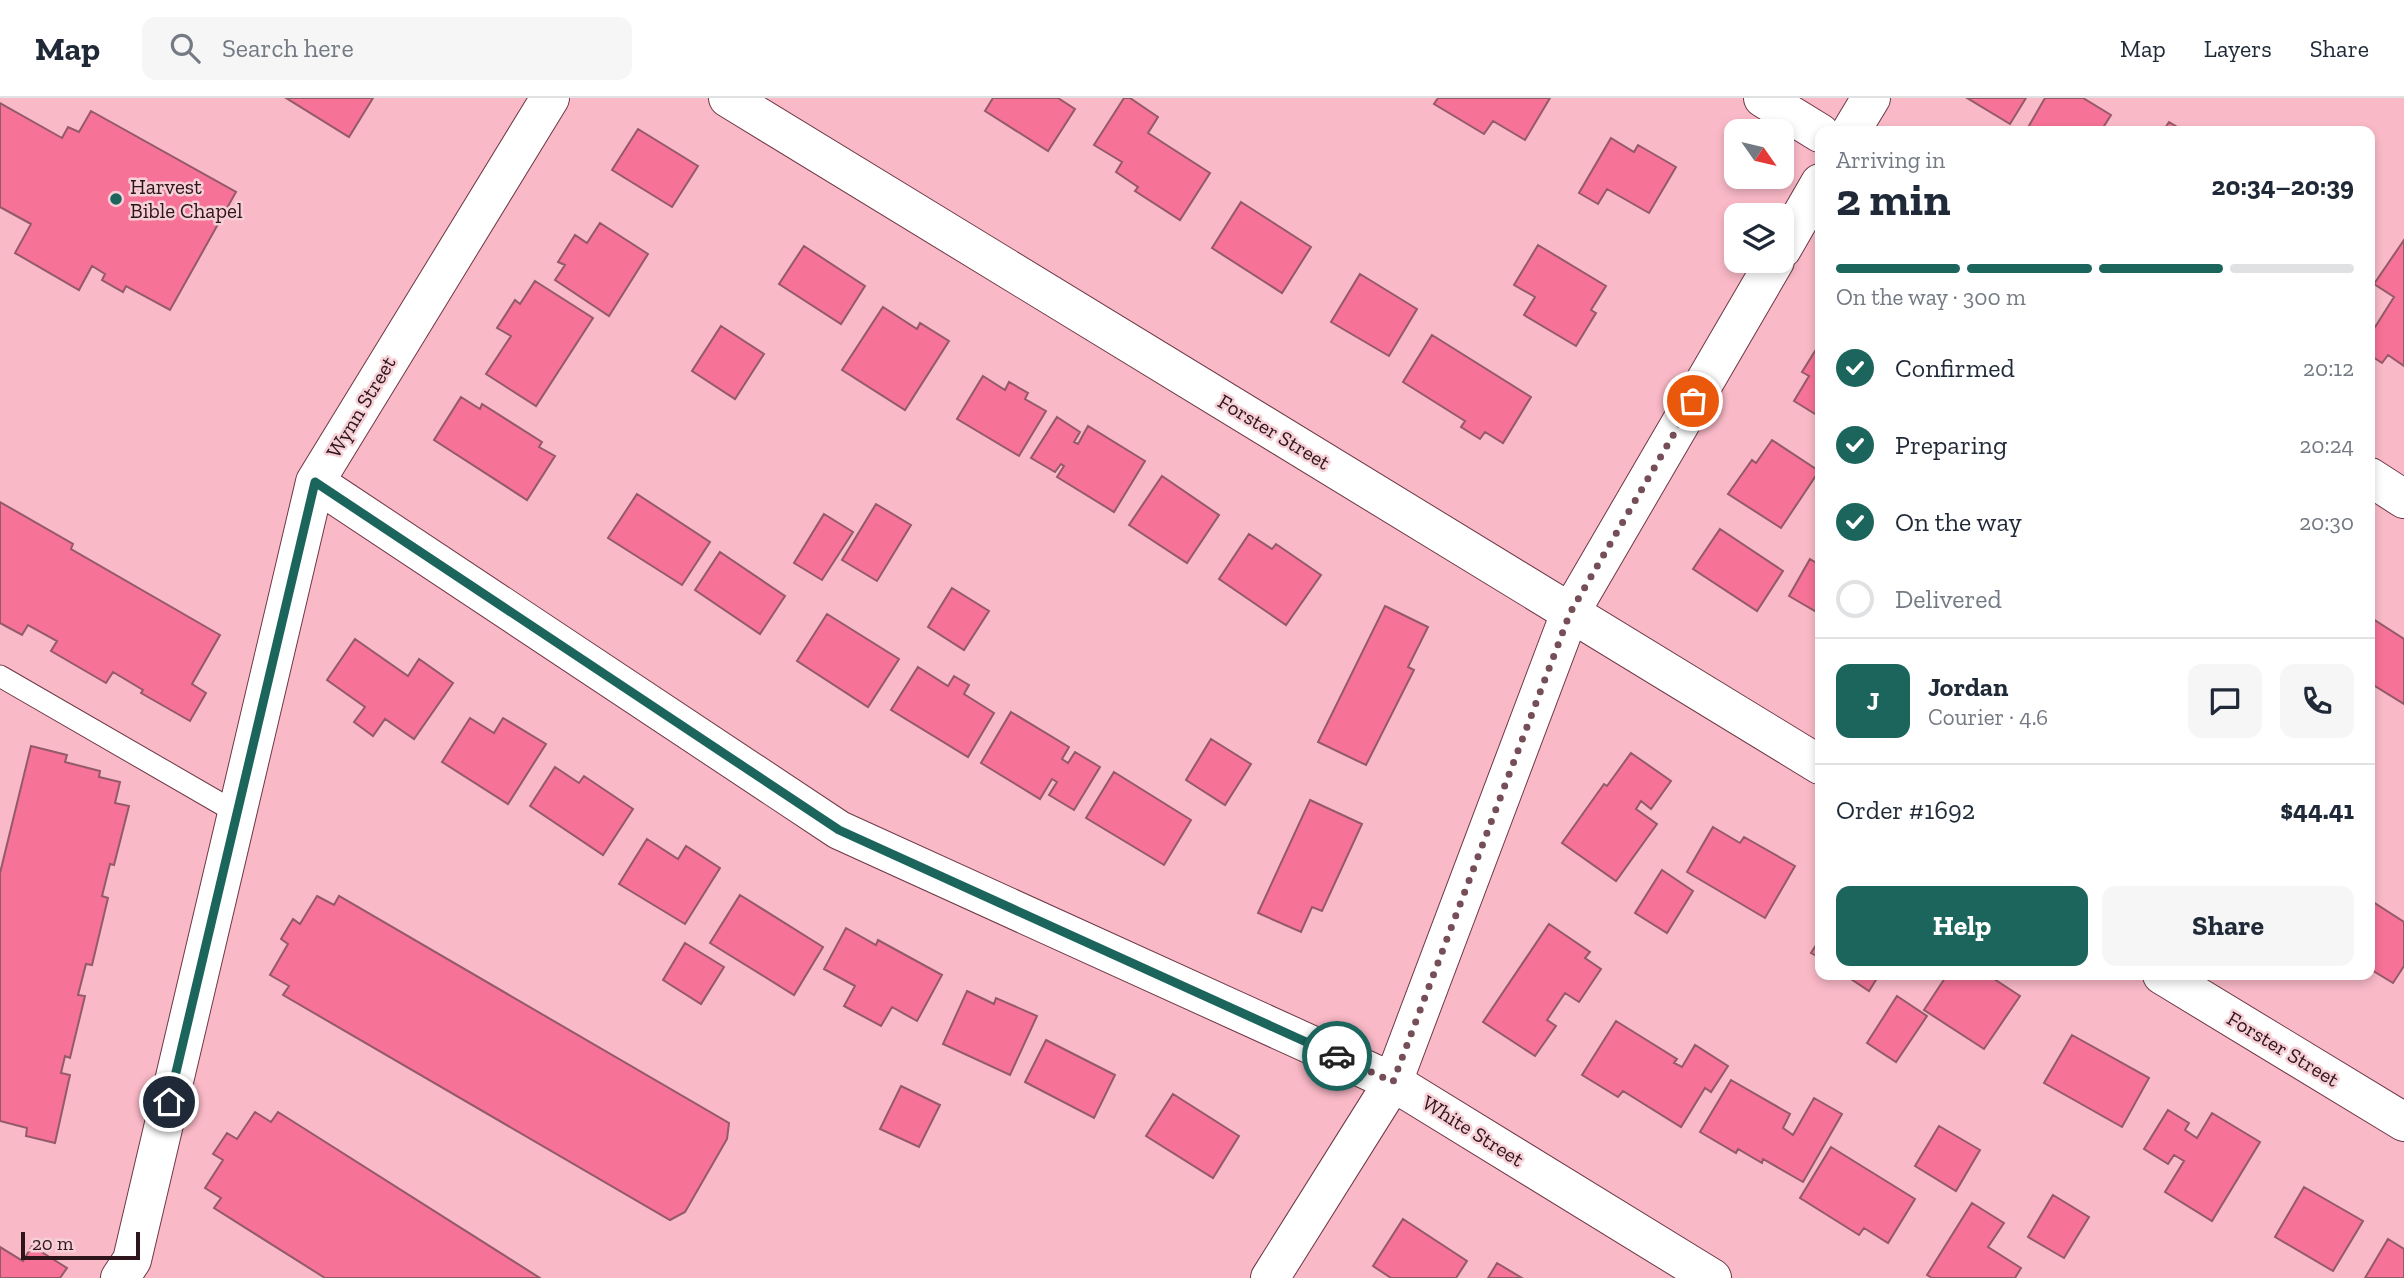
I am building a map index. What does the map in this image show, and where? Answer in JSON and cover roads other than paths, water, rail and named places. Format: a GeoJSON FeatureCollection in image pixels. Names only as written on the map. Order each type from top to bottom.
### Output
{"type":"FeatureCollection","features":[{"type":"Feature","properties":{"kind":"street","name":"Wynn Street"},"geometry":{"type":"LineString","coordinates":[[120,1278],[132,1260],[315,482],[550,98]]}},
{"type":"Feature","properties":{"kind":"street","name":"Forster Street"},"geometry":{"type":"LineString","coordinates":[[728,98],[1815,762]]}},
{"type":"Feature","properties":{"kind":"street"},"geometry":{"type":"LineString","coordinates":[[1763,98],[1815,130]]}},
{"type":"Feature","properties":{"kind":"street"},"geometry":{"type":"LineString","coordinates":[[1854,126],[1871,98]]}},
{"type":"Feature","properties":{"kind":"street"},"geometry":{"type":"LineString","coordinates":[[1794,228],[1815,192]]}},
{"type":"Feature","properties":{"kind":"street"},"geometry":{"type":"LineString","coordinates":[[1270,1278],[1393,1082],[1570,613],[1768,273]]}},
{"type":"Feature","properties":{"kind":"street"},"geometry":{"type":"LineString","coordinates":[[2375,480],[2404,499]]}},
{"type":"Feature","properties":{"kind":"street","name":"White Street"},"geometry":{"type":"LineString","coordinates":[[315,482],[839,830],[1393,1082],[1712,1278]]}},
{"type":"Feature","properties":{"kind":"street","name":"Forster Street"},"geometry":{"type":"LineString","coordinates":[[2170,980],[2404,1122]]}},
{"type":"Feature","properties":{"kind":"lane"},"geometry":{"type":"LineString","coordinates":[[0,676],[237,813]]}},
{"type":"Feature","properties":{"kind":"place","name":"Harvest Bible Chapel"},"geometry":{"type":"Point","coordinates":[116,199]}}]}
